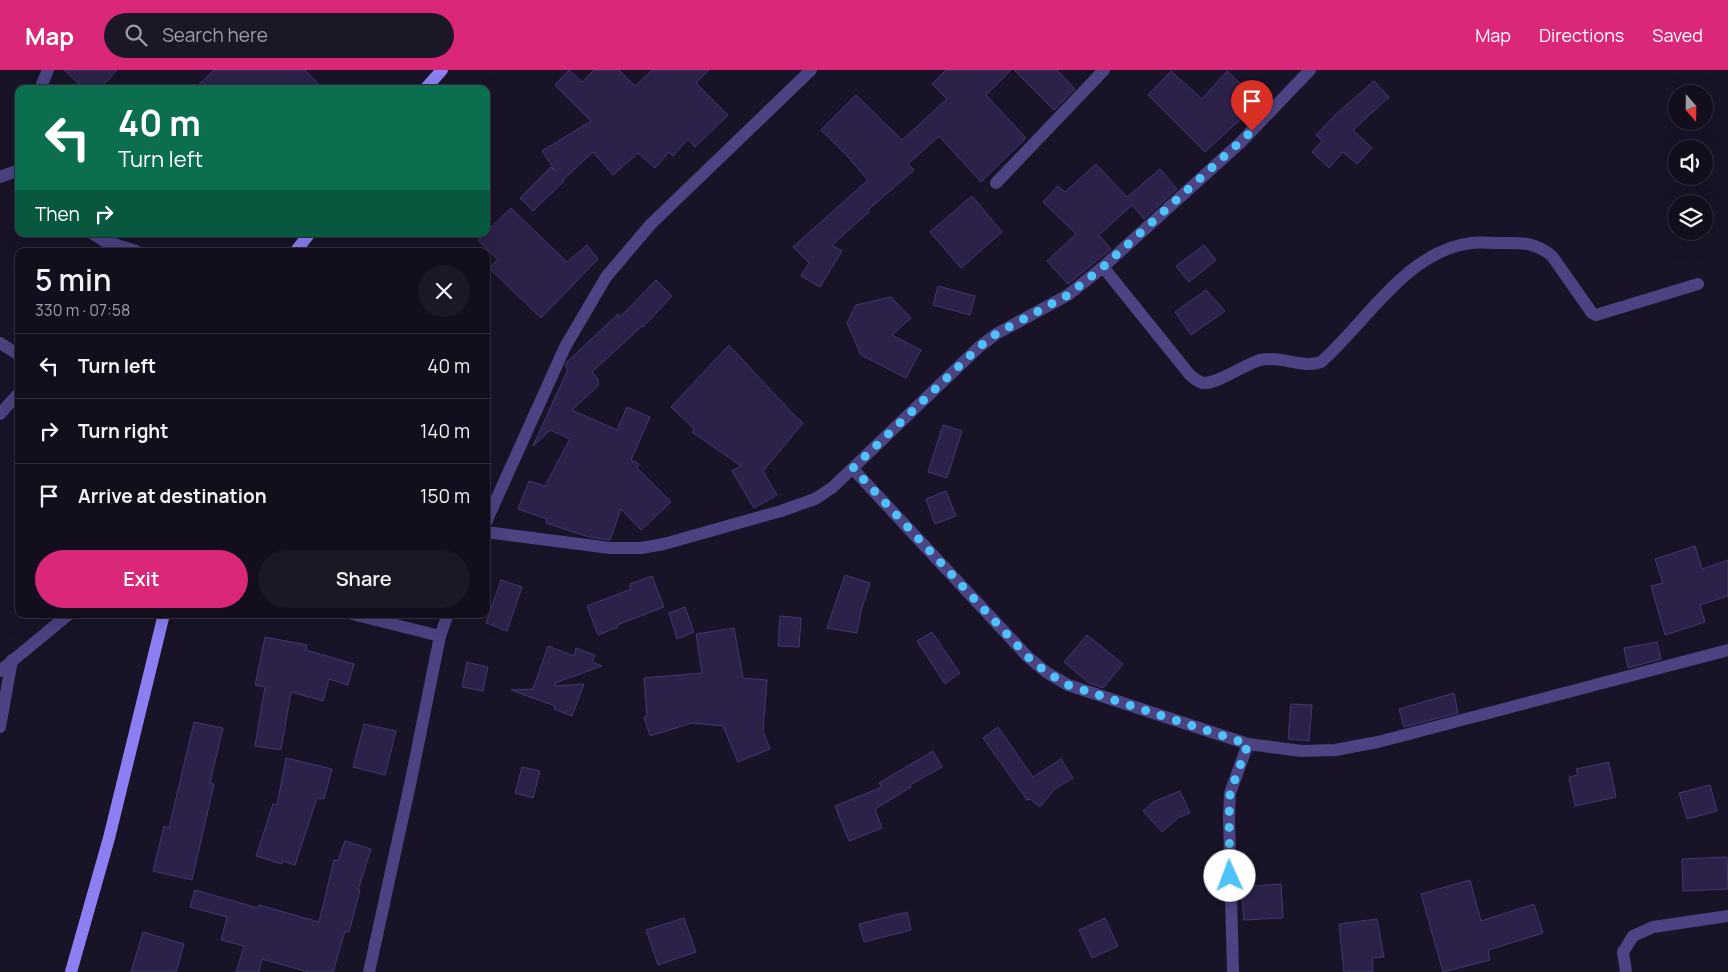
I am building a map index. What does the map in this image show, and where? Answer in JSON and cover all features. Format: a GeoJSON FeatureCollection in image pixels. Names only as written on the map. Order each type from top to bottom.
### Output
{"type":"FeatureCollection","features":[{"type":"Feature","properties":{"kind":"main road"},"geometry":{"type":"LineString","coordinates":[[429,85],[442,70]]}},
{"type":"Feature","properties":{"kind":"main road"},"geometry":{"type":"LineString","coordinates":[[298,248],[307,237]]}},
{"type":"Feature","properties":{"kind":"main road"},"geometry":{"type":"LineString","coordinates":[[71,972],[109,838],[163,618]]}},
{"type":"Feature","properties":{"kind":"street"},"geometry":{"type":"LineString","coordinates":[[42,85],[48,70]]}},
{"type":"Feature","properties":{"kind":"street"},"geometry":{"type":"LineString","coordinates":[[490,513],[565,347],[606,277],[651,224],[811,70]]}},
{"type":"Feature","properties":{"kind":"street"},"geometry":{"type":"LineString","coordinates":[[996,183],[1104,70]]}},
{"type":"Feature","properties":{"kind":"street"},"geometry":{"type":"LineString","coordinates":[[490,533],[610,548],[641,548],[664,544],[781,511],[815,499],[833,487],[979,347],[996,334],[1068,295],[1103,267],[1240,143],[1310,70]]}},
{"type":"Feature","properties":{"kind":"street"},"geometry":{"type":"LineString","coordinates":[[0,177],[15,171]]}},
{"type":"Feature","properties":{"kind":"street"},"geometry":{"type":"LineString","coordinates":[[98,237],[126,248]]}},
{"type":"Feature","properties":{"kind":"street"},"geometry":{"type":"LineString","coordinates":[[1103,267],[1190,375],[1204,383],[1258,361],[1268,359],[1313,365],[1321,362],[1397,283],[1424,262],[1449,249],[1472,243],[1524,243],[1544,249],[1552,256],[1592,313],[1596,315],[1698,284]]}},
{"type":"Feature","properties":{"kind":"street"},"geometry":{"type":"LineString","coordinates":[[0,344],[15,353]]}},
{"type":"Feature","properties":{"kind":"street"},"geometry":{"type":"LineString","coordinates":[[0,414],[15,397]]}},
{"type":"Feature","properties":{"kind":"street"},"geometry":{"type":"LineString","coordinates":[[853,468],[1028,657],[1046,672],[1068,685],[1248,744],[1302,751],[1334,750],[1378,742],[1728,650]]}},
{"type":"Feature","properties":{"kind":"street"},"geometry":{"type":"LineString","coordinates":[[0,671],[64,618]]}},
{"type":"Feature","properties":{"kind":"street"},"geometry":{"type":"LineString","coordinates":[[368,618],[440,636]]}},
{"type":"Feature","properties":{"kind":"street"},"geometry":{"type":"LineString","coordinates":[[368,972],[411,780],[440,636],[447,618]]}},
{"type":"Feature","properties":{"kind":"street"},"geometry":{"type":"LineString","coordinates":[[0,727],[12,660]]}},
{"type":"Feature","properties":{"kind":"street"},"geometry":{"type":"LineString","coordinates":[[1233,972],[1230,793],[1248,744]]}},
{"type":"Feature","properties":{"kind":"street"},"geometry":{"type":"LineString","coordinates":[[1626,972],[1624,952],[1632,936],[1653,927],[1728,916]]}},
{"type":"Feature","properties":{"kind":"building"},"geometry":{"type":"Polygon","coordinates":[[[64,70],[117,70],[104,85],[81,85],[64,70]]]}},
{"type":"Feature","properties":{"kind":"building"},"geometry":{"type":"Polygon","coordinates":[[[214,70],[305,70],[319,85],[198,85],[214,70]]]}},
{"type":"Feature","properties":{"kind":"building"},"geometry":{"type":"Polygon","coordinates":[[[569,70],[582,82],[594,70],[619,70],[635,86],[652,70],[709,70],[696,83],[728,115],[695,147],[688,139],[673,156],[669,152],[655,168],[638,153],[613,175],[593,152],[533,211],[520,198],[551,167],[556,172],[542,151],[591,121],[555,85],[569,70]]]}},
{"type":"Feature","properties":{"kind":"building"},"geometry":{"type":"Polygon","coordinates":[[[946,70],[1011,70],[986,95],[1026,138],[981,182],[939,136],[908,164],[914,170],[868,210],[869,212],[832,245],[842,251],[820,287],[801,276],[809,263],[793,247],[868,180],[821,130],[856,95],[902,140],[947,99],[932,84],[946,70]]]}},
{"type":"Feature","properties":{"kind":"building"},"geometry":{"type":"Polygon","coordinates":[[[1014,70],[1057,70],[1075,89],[1054,110],[1014,70]]]}},
{"type":"Feature","properties":{"kind":"building"},"geometry":{"type":"Polygon","coordinates":[[[1171,71],[1202,99],[1227,71],[1261,103],[1247,117],[1245,115],[1205,152],[1148,95],[1171,71]]]}},
{"type":"Feature","properties":{"kind":"building"},"geometry":{"type":"Polygon","coordinates":[[[1374,81],[1389,97],[1353,130],[1372,148],[1357,164],[1343,152],[1329,168],[1312,152],[1322,141],[1316,135],[1336,114],[1374,81]]]}},
{"type":"Feature","properties":{"kind":"building"},"geometry":{"type":"Polygon","coordinates":[[[1096,164],[1127,197],[1160,169],[1177,189],[1144,219],[1132,205],[1099,235],[1111,249],[1068,284],[1047,261],[1076,234],[1043,202],[1058,186],[1065,192],[1096,164]]]}},
{"type":"Feature","properties":{"kind":"building"},"geometry":{"type":"Polygon","coordinates":[[[972,196],[1002,232],[961,268],[930,232],[972,196]]]}},
{"type":"Feature","properties":{"kind":"building"},"geometry":{"type":"Polygon","coordinates":[[[511,208],[567,262],[587,245],[598,259],[541,318],[490,269],[498,260],[490,252],[490,248],[486,248],[478,240],[482,237],[490,237],[490,228],[511,208]]]}},
{"type":"Feature","properties":{"kind":"building"},"geometry":{"type":"Polygon","coordinates":[[[1204,245],[1216,260],[1189,282],[1176,266],[1204,245]]]}},
{"type":"Feature","properties":{"kind":"building"},"geometry":{"type":"Polygon","coordinates":[[[656,280],[672,296],[643,327],[592,372],[598,379],[598,386],[572,410],[617,430],[627,407],[650,417],[631,460],[639,464],[637,468],[671,502],[641,530],[621,509],[610,540],[589,537],[546,523],[547,519],[518,509],[529,481],[545,486],[570,439],[550,430],[533,446],[568,369],[565,366],[567,362],[618,314],[620,317],[656,280]]]}},
{"type":"Feature","properties":{"kind":"building"},"geometry":{"type":"Polygon","coordinates":[[[938,286],[975,296],[970,315],[933,305],[938,286]]]}},
{"type":"Feature","properties":{"kind":"building"},"geometry":{"type":"Polygon","coordinates":[[[1206,290],[1225,311],[1191,335],[1175,312],[1206,290]]]}},
{"type":"Feature","properties":{"kind":"building"},"geometry":{"type":"Polygon","coordinates":[[[891,297],[911,318],[892,335],[921,350],[906,378],[861,355],[847,323],[856,305],[891,297]]]}},
{"type":"Feature","properties":{"kind":"building"},"geometry":{"type":"Polygon","coordinates":[[[729,345],[803,423],[763,471],[777,495],[754,508],[732,471],[741,466],[692,432],[694,429],[671,407],[729,345]]]}},
{"type":"Feature","properties":{"kind":"building"},"geometry":{"type":"Polygon","coordinates":[[[943,425],[962,431],[947,478],[928,472],[943,425]]]}},
{"type":"Feature","properties":{"kind":"building"},"geometry":{"type":"Polygon","coordinates":[[[946,491],[956,516],[935,524],[926,499],[946,491]]]}},
{"type":"Feature","properties":{"kind":"building"},"geometry":{"type":"Polygon","coordinates":[[[1695,546],[1702,569],[1728,560],[1728,596],[1700,605],[1705,622],[1665,635],[1651,586],[1663,583],[1655,559],[1695,546]]]}},
{"type":"Feature","properties":{"kind":"building"},"geometry":{"type":"Polygon","coordinates":[[[845,575],[870,583],[861,611],[857,633],[827,628],[845,575]]]}},
{"type":"Feature","properties":{"kind":"building"},"geometry":{"type":"Polygon","coordinates":[[[652,576],[664,607],[617,625],[618,627],[598,635],[587,606],[631,589],[630,584],[652,576]]]}},
{"type":"Feature","properties":{"kind":"building"},"geometry":{"type":"Polygon","coordinates":[[[501,580],[522,587],[507,631],[486,623],[488,618],[490,618],[490,612],[501,580]]]}},
{"type":"Feature","properties":{"kind":"building"},"geometry":{"type":"Polygon","coordinates":[[[685,607],[694,632],[677,639],[669,613],[685,607]]]}},
{"type":"Feature","properties":{"kind":"building"},"geometry":{"type":"Polygon","coordinates":[[[780,616],[801,618],[799,647],[778,646],[780,616]]]}},
{"type":"Feature","properties":{"kind":"building"},"geometry":{"type":"Polygon","coordinates":[[[734,628],[743,678],[767,680],[763,731],[770,749],[738,762],[723,726],[692,723],[650,736],[644,717],[647,716],[644,678],[702,673],[696,634],[734,628]]]}},
{"type":"Feature","properties":{"kind":"building"},"geometry":{"type":"Polygon","coordinates":[[[932,632],[960,673],[945,684],[917,641],[932,632]]]}},
{"type":"Feature","properties":{"kind":"building"},"geometry":{"type":"Polygon","coordinates":[[[1087,635],[1123,664],[1103,688],[1089,683],[1064,662],[1087,635]]]}},
{"type":"Feature","properties":{"kind":"building"},"geometry":{"type":"Polygon","coordinates":[[[265,637],[307,645],[306,650],[354,664],[348,685],[329,679],[323,701],[291,692],[281,750],[255,746],[265,687],[255,685],[265,637]]]}},
{"type":"Feature","properties":{"kind":"building"},"geometry":{"type":"Polygon","coordinates":[[[1657,642],[1661,659],[1628,668],[1624,648],[1657,642]]]}},
{"type":"Feature","properties":{"kind":"building"},"geometry":{"type":"Polygon","coordinates":[[[548,646],[574,656],[576,648],[595,655],[592,662],[602,666],[555,683],[556,686],[584,684],[572,716],[554,709],[555,706],[511,690],[533,689],[548,646]]]}},
{"type":"Feature","properties":{"kind":"building"},"geometry":{"type":"Polygon","coordinates":[[[467,662],[488,667],[483,691],[462,687],[467,662]]]}},
{"type":"Feature","properties":{"kind":"building"},"geometry":{"type":"Polygon","coordinates":[[[1454,693],[1458,713],[1404,727],[1399,709],[1454,693]]]}},
{"type":"Feature","properties":{"kind":"building"},"geometry":{"type":"Polygon","coordinates":[[[1291,704],[1312,705],[1309,741],[1288,739],[1291,704]]]}},
{"type":"Feature","properties":{"kind":"building"},"geometry":{"type":"Polygon","coordinates":[[[194,722],[223,728],[210,783],[214,784],[192,880],[153,871],[164,826],[169,828],[194,722]]]}},
{"type":"Feature","properties":{"kind":"building"},"geometry":{"type":"Polygon","coordinates":[[[364,724],[396,731],[385,775],[353,767],[364,724]]]}},
{"type":"Feature","properties":{"kind":"building"},"geometry":{"type":"Polygon","coordinates":[[[998,727],[1033,777],[1061,759],[1073,778],[1055,789],[1040,807],[1030,799],[1027,800],[983,738],[998,727]]]}},
{"type":"Feature","properties":{"kind":"building"},"geometry":{"type":"Polygon","coordinates":[[[933,751],[942,767],[910,785],[911,787],[875,809],[882,828],[849,841],[835,806],[882,787],[879,783],[933,751]]]}},
{"type":"Feature","properties":{"kind":"building"},"geometry":{"type":"Polygon","coordinates":[[[286,758],[332,769],[324,799],[317,798],[295,865],[283,861],[282,864],[256,856],[273,804],[277,805],[286,758]]]}},
{"type":"Feature","properties":{"kind":"building"},"geometry":{"type":"Polygon","coordinates":[[[1609,762],[1616,797],[1575,806],[1569,777],[1578,775],[1576,769],[1609,762]]]}},
{"type":"Feature","properties":{"kind":"building"},"geometry":{"type":"Polygon","coordinates":[[[522,767],[540,771],[533,798],[515,793],[522,767]]]}},
{"type":"Feature","properties":{"kind":"building"},"geometry":{"type":"Polygon","coordinates":[[[1710,785],[1717,811],[1687,819],[1679,793],[1710,785]]]}},
{"type":"Feature","properties":{"kind":"building"},"geometry":{"type":"Polygon","coordinates":[[[1180,791],[1190,813],[1178,818],[1162,832],[1143,811],[1153,802],[1180,791]]]}},
{"type":"Feature","properties":{"kind":"building"},"geometry":{"type":"Polygon","coordinates":[[[345,841],[371,849],[358,890],[360,890],[349,932],[345,931],[333,972],[308,972],[262,959],[259,972],[236,972],[244,946],[221,940],[227,917],[190,907],[195,890],[258,908],[259,905],[319,922],[334,860],[338,861],[345,841]]]}},
{"type":"Feature","properties":{"kind":"building"},"geometry":{"type":"Polygon","coordinates":[[[1727,857],[1728,889],[1683,891],[1682,859],[1727,857]]]}},
{"type":"Feature","properties":{"kind":"building"},"geometry":{"type":"Polygon","coordinates":[[[1470,880],[1481,921],[1534,904],[1543,933],[1488,950],[1490,960],[1443,972],[1421,894],[1470,880]]]}},
{"type":"Feature","properties":{"kind":"building"},"geometry":{"type":"Polygon","coordinates":[[[1281,884],[1283,918],[1244,920],[1241,887],[1281,884]]]}},
{"type":"Feature","properties":{"kind":"building"},"geometry":{"type":"Polygon","coordinates":[[[907,912],[911,930],[864,942],[859,924],[907,912]]]}},
{"type":"Feature","properties":{"kind":"building"},"geometry":{"type":"Polygon","coordinates":[[[684,918],[696,952],[658,965],[646,930],[684,918]]]}},
{"type":"Feature","properties":{"kind":"building"},"geometry":{"type":"Polygon","coordinates":[[[1105,918],[1118,946],[1092,958],[1079,930],[1105,918]]]}},
{"type":"Feature","properties":{"kind":"building"},"geometry":{"type":"Polygon","coordinates":[[[1377,919],[1384,957],[1372,958],[1373,972],[1344,972],[1339,924],[1377,919]]]}},
{"type":"Feature","properties":{"kind":"building"},"geometry":{"type":"Polygon","coordinates":[[[143,932],[184,944],[176,972],[131,972],[143,932]]]}},
{"type":"Feature","properties":{"kind":"route"},"geometry":{"type":"LineString","coordinates":[[1230,876],[1230,793],[1248,744],[1068,685],[1046,672],[1028,657],[853,468],[979,347],[996,334],[1068,295],[1103,267],[1252,131]]}}]}
